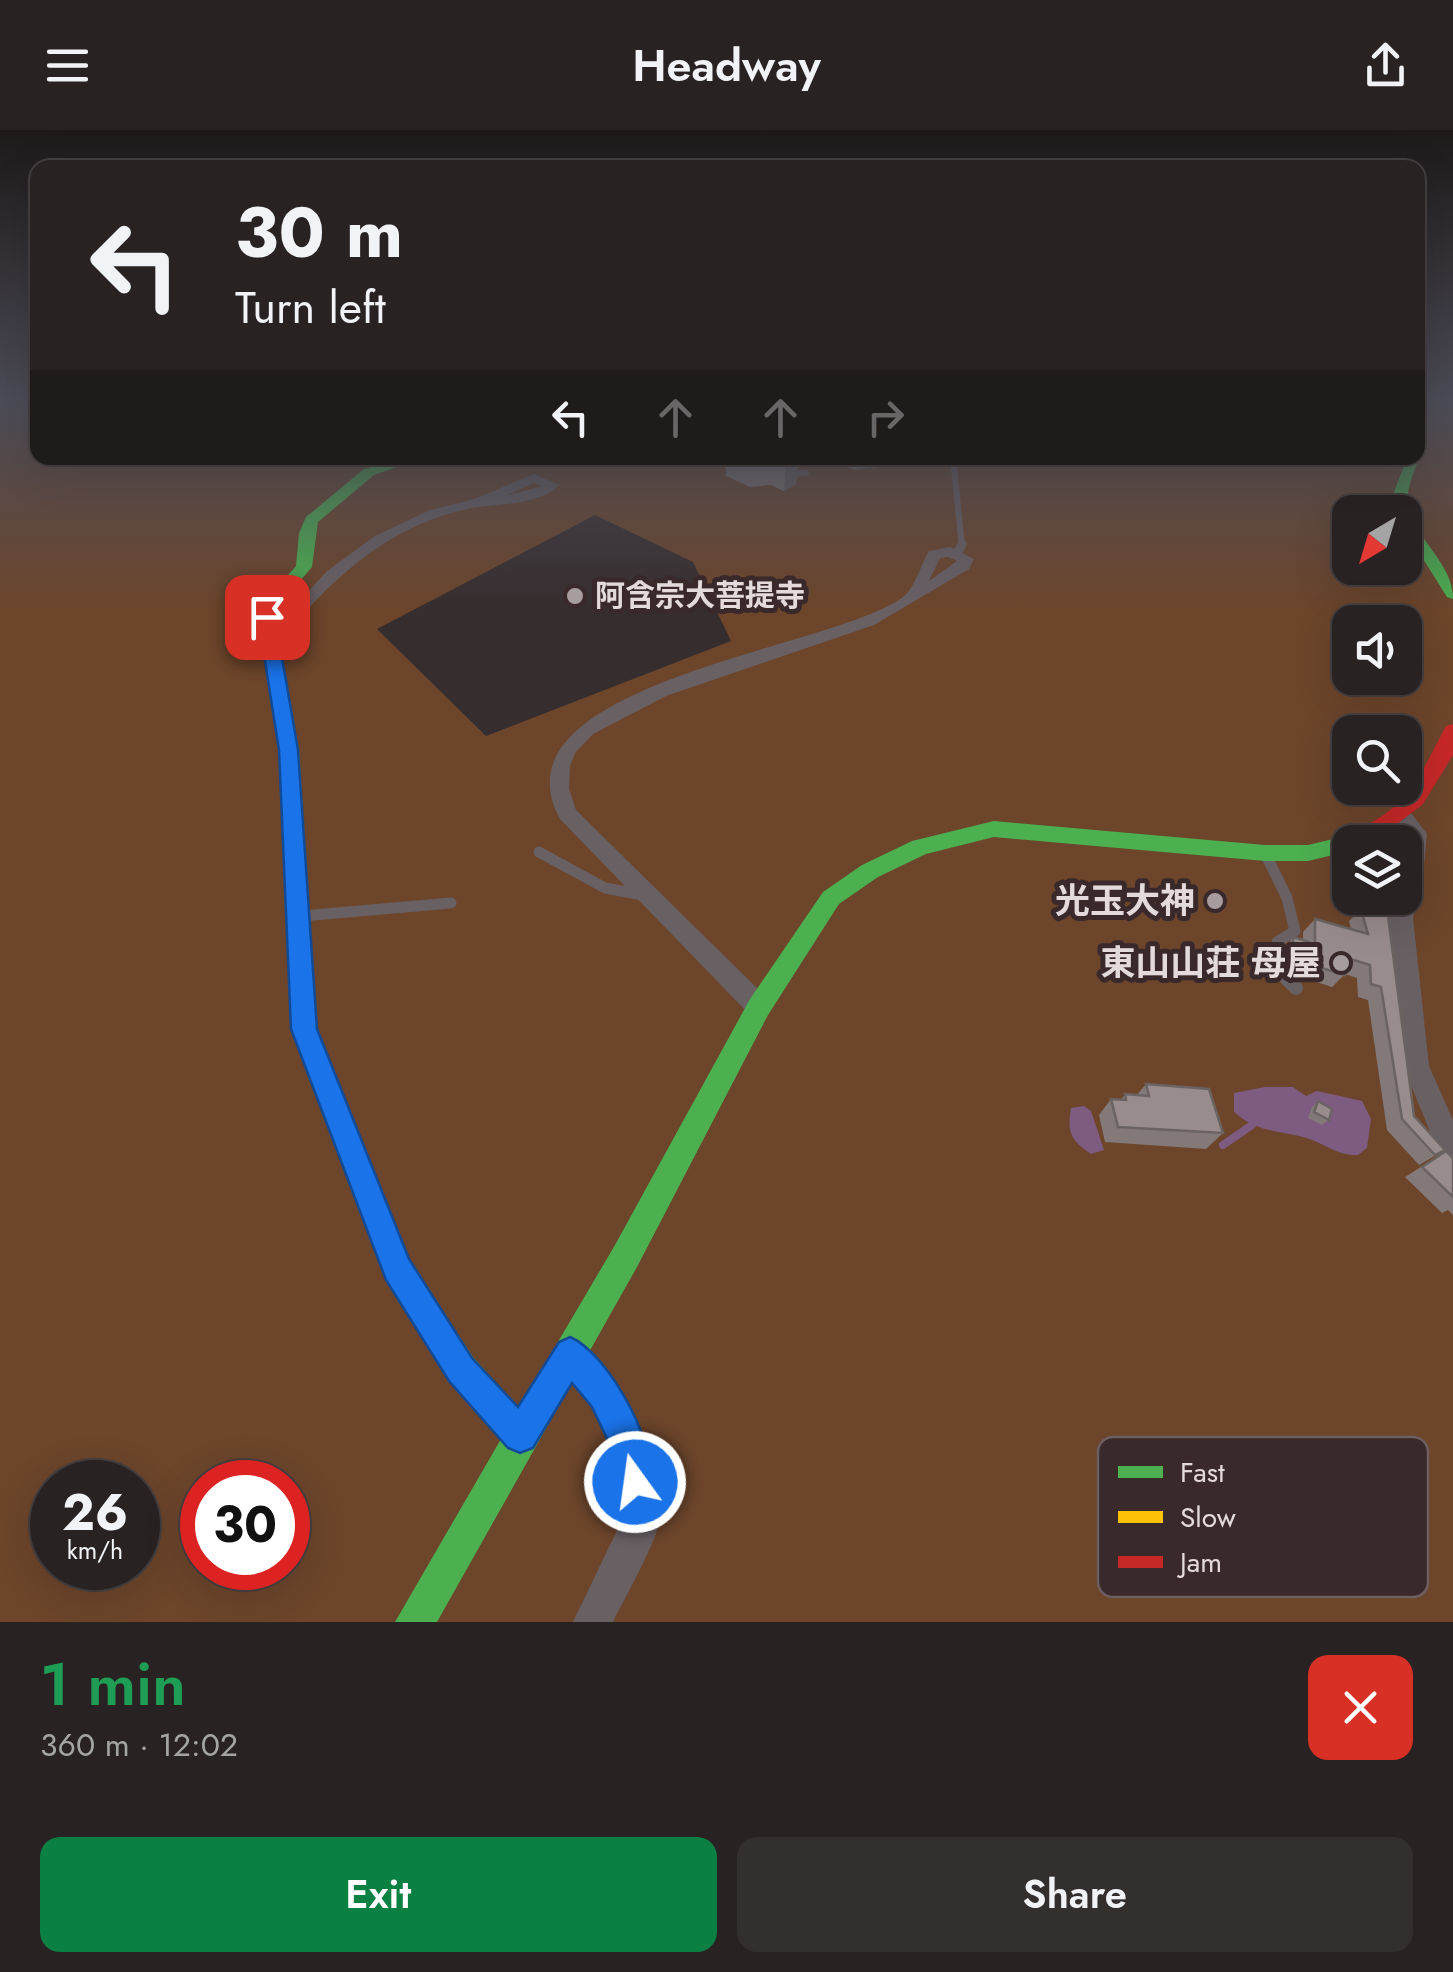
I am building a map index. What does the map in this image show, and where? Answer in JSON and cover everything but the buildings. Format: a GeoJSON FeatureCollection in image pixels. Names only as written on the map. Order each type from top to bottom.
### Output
{"type":"FeatureCollection","features":[{"type":"Feature","properties":{"kind":"street"},"geometry":{"type":"LineString","coordinates":[[370,472],[311,520],[305,528],[306,564],[301,574],[269,604],[288,750],[304,1029],[398,1269],[460,1370],[520,1435]]}},
{"type":"Feature","properties":{"kind":"street"},"geometry":{"type":"LineString","coordinates":[[1400,495],[1410,472]]}},
{"type":"Feature","properties":{"kind":"street"},"geometry":{"type":"LineString","coordinates":[[272,640],[299,605],[392,530],[435,512],[538,494],[553,485],[534,478],[479,502]]}},
{"type":"Feature","properties":{"kind":"street"},"geometry":{"type":"LineString","coordinates":[[1422,545],[1453,594]]}},
{"type":"Feature","properties":{"kind":"street"},"geometry":{"type":"LineString","coordinates":[[760,1007],[567,814],[556,789],[568,748],[610,712],[873,618],[968,564],[957,554],[942,551],[930,558],[915,594]]}},
{"type":"Feature","properties":{"kind":"street"},"geometry":{"type":"LineString","coordinates":[[1390,825],[1404,819],[1432,778],[1453,730]]}},
{"type":"Feature","properties":{"kind":"street"},"geometry":{"type":"LineString","coordinates":[[1404,819],[1416,834],[1412,876],[1401,918],[1416,1066],[1453,1153]]}},
{"type":"Feature","properties":{"kind":"street"},"geometry":{"type":"LineString","coordinates":[[415,1622],[570,1354],[760,1007],[831,898],[870,870],[958,835],[994,829],[1265,852],[1308,853],[1332,847]]}},
{"type":"Feature","properties":{"kind":"street"},"geometry":{"type":"LineString","coordinates":[[570,1354],[604,1394],[628,1445],[642,1519],[593,1622]]}},
{"type":"Feature","properties":{"kind":"lane"},"geometry":{"type":"LineString","coordinates":[[954,472],[962,548],[957,554]]}},
{"type":"Feature","properties":{"kind":"lane"},"geometry":{"type":"LineString","coordinates":[[773,475],[806,473]]}},
{"type":"Feature","properties":{"kind":"lane"},"geometry":{"type":"LineString","coordinates":[[539,852],[600,887],[626,897],[648,896]]}},
{"type":"Feature","properties":{"kind":"lane"},"geometry":{"type":"LineString","coordinates":[[1265,852],[1288,898],[1295,930],[1277,942],[1278,970],[1296,988]]}},
{"type":"Feature","properties":{"kind":"lane"},"geometry":{"type":"LineString","coordinates":[[298,917],[451,903]]}},
{"type":"Feature","properties":{"kind":"shaded area"},"geometry":{"type":"Polygon","coordinates":[[[0,472],[1453,472],[1453,1622],[0,1622],[0,472]],[[595,515],[377,629],[486,736],[731,641],[693,562],[595,515]]]}},
{"type":"Feature","properties":{"kind":"shaded area"},"geometry":{"type":"Polygon","coordinates":[[[1293,1087],[1306,1096],[1317,1091],[1362,1101],[1371,1119],[1367,1148],[1358,1155],[1343,1153],[1310,1139],[1259,1127],[1234,1112],[1234,1093],[1293,1087]]]}},
{"type":"Feature","properties":{"kind":"shaded area"},"geometry":{"type":"Polygon","coordinates":[[[1084,1106],[1091,1111],[1104,1150],[1091,1154],[1074,1139],[1069,1123],[1071,1108],[1084,1106]]]}},
{"type":"Feature","properties":{"kind":"waterway"},"geometry":{"type":"LineString","coordinates":[[1223,1145],[1252,1125]]}},
{"type":"Feature","properties":{"kind":"traffic: fast"},"geometry":{"type":"LineString","coordinates":[[370,472],[311,520],[306,533],[304,567],[272,603],[267,617],[289,750],[304,1029],[397,1269],[461,1369],[520,1435]]}},
{"type":"Feature","properties":{"kind":"traffic: fast"},"geometry":{"type":"LineString","coordinates":[[1401,495],[1408,472]]}},
{"type":"Feature","properties":{"kind":"traffic: fast"},"geometry":{"type":"LineString","coordinates":[[1422,545],[1453,594]]}},
{"type":"Feature","properties":{"kind":"traffic: fast"},"geometry":{"type":"LineString","coordinates":[[415,1622],[626,1256],[759,1007],[831,898],[870,871],[920,847],[994,829],[1265,853],[1308,853],[1332,847]]}},
{"type":"Feature","properties":{"kind":"traffic: jam"},"geometry":{"type":"LineString","coordinates":[[1386,825],[1427,784],[1453,730]]}},
{"type":"Feature","properties":{"kind":"place","name":"阿含宗大菩提寺"},"geometry":{"type":"Point","coordinates":[575,596]}},
{"type":"Feature","properties":{"kind":"place","name":"光玉大神"},"geometry":{"type":"Point","coordinates":[1215,901]}},
{"type":"Feature","properties":{"kind":"place","name":"東山山荘 母屋"},"geometry":{"type":"Point","coordinates":[1341,963]}},
{"type":"Feature","properties":{"kind":"route"},"geometry":{"type":"LineString","coordinates":[[267,617],[288,750],[304,1029],[398,1269],[460,1370],[520,1435],[570,1354],[604,1394],[628,1445],[635,1482]]}}]}
